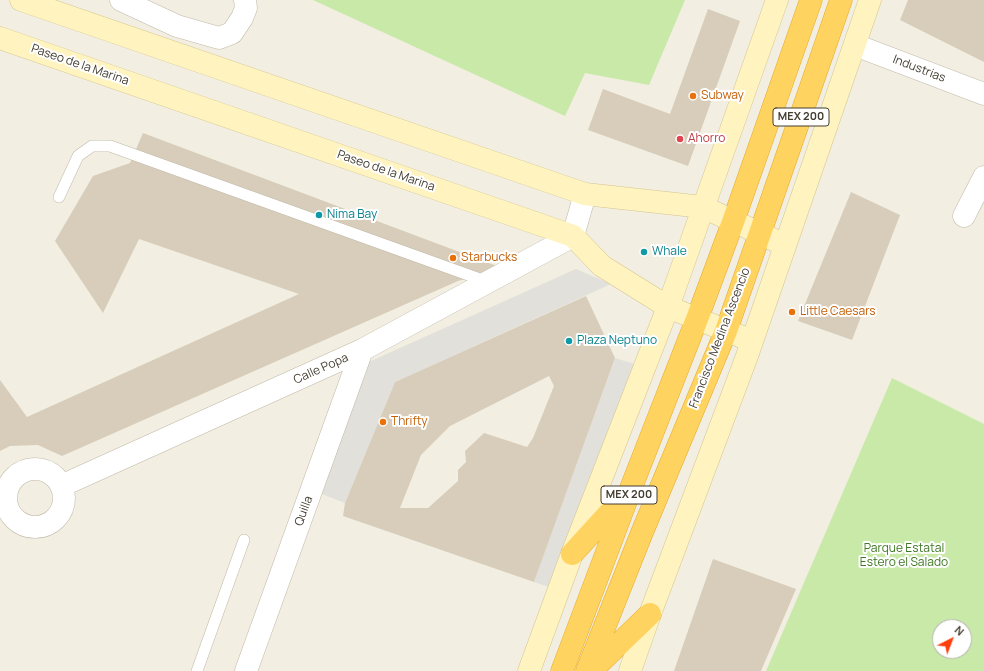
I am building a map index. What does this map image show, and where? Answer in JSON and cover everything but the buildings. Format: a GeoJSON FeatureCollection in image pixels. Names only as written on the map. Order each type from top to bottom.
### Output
{"type":"FeatureCollection","features":[{"type":"Feature","properties":{"kind":"highway","name":"MEX 200"},"geometry":{"type":"LineString","coordinates":[[562,671],[631,488],[697,320],[811,0]]}},
{"type":"Feature","properties":{"kind":"highway","name":"Francisco Medina Ascencio"},"geometry":{"type":"LineString","coordinates":[[587,671],[640,535],[726,331],[841,0]]}},
{"type":"Feature","properties":{"kind":"highway"},"geometry":{"type":"LineString","coordinates":[[572,554],[631,488]]}},
{"type":"Feature","properties":{"kind":"highway"},"geometry":{"type":"LineString","coordinates":[[591,671],[650,614]]}},
{"type":"Feature","properties":{"kind":"street"},"geometry":{"type":"LineString","coordinates":[[21,0],[585,194],[703,207],[785,245]]}},
{"type":"Feature","properties":{"kind":"street"},"geometry":{"type":"LineString","coordinates":[[121,0],[177,26],[219,38],[232,33],[242,18],[246,8],[245,0]]}},
{"type":"Feature","properties":{"kind":"street"},"geometry":{"type":"LineString","coordinates":[[529,671],[572,554],[668,307],[777,0]]}},
{"type":"Feature","properties":{"kind":"street"},"geometry":{"type":"LineString","coordinates":[[630,671],[752,341],[870,0]]}},
{"type":"Feature","properties":{"kind":"street","name":"Paseo de la Marina"},"geometry":{"type":"LineString","coordinates":[[0,38],[573,236],[602,266],[668,307],[752,341]]}},
{"type":"Feature","properties":{"kind":"street","name":"Industrias"},"geometry":{"type":"LineString","coordinates":[[855,45],[984,94]]}},
{"type":"Feature","properties":{"kind":"street"},"geometry":{"type":"LineString","coordinates":[[964,216],[984,177]]}},
{"type":"Feature","properties":{"kind":"street"},"geometry":{"type":"LineString","coordinates":[[573,236],[585,194]]}},
{"type":"Feature","properties":{"kind":"street","name":"Calle Popa"},"geometry":{"type":"LineString","coordinates":[[61,486],[362,350],[573,236]]}},
{"type":"Feature","properties":{"kind":"street","name":"Quilla"},"geometry":{"type":"LineString","coordinates":[[246,671],[362,350]]}},
{"type":"Feature","properties":{"kind":"lane"},"geometry":{"type":"LineString","coordinates":[[59,197],[78,156],[92,146],[110,146],[488,282]]}},
{"type":"Feature","properties":{"kind":"lane"},"geometry":{"type":"LineString","coordinates":[[197,671],[244,540]]}},
{"type":"Feature","properties":{"kind":"green space"},"geometry":{"type":"Polygon","coordinates":[[[313,0],[685,0],[649,85],[585,73],[565,116],[313,0]]]}},
{"type":"Feature","properties":{"kind":"green space","name":"Parque Estatal Estero el Salado"},"geometry":{"type":"Polygon","coordinates":[[[892,378],[984,424],[984,671],[766,671],[892,378]]]}},
{"type":"Feature","properties":{"kind":"shaded area"},"geometry":{"type":"Polygon","coordinates":[[[576,269],[611,284],[395,382],[345,503],[314,491],[362,365],[576,269]]]}},
{"type":"Feature","properties":{"kind":"shaded area"},"geometry":{"type":"Polygon","coordinates":[[[615,358],[638,365],[555,589],[534,582],[615,358]]]}},
{"type":"Feature","properties":{"kind":"place","name":"Subway"},"geometry":{"type":"Point","coordinates":[693,96]}},
{"type":"Feature","properties":{"kind":"place","name":"Ahorro"},"geometry":{"type":"Point","coordinates":[680,139]}},
{"type":"Feature","properties":{"kind":"place","name":"Nima Bay"},"geometry":{"type":"Point","coordinates":[319,215]}},
{"type":"Feature","properties":{"kind":"place","name":"Whale"},"geometry":{"type":"Point","coordinates":[644,252]}},
{"type":"Feature","properties":{"kind":"place","name":"Starbucks"},"geometry":{"type":"Point","coordinates":[453,258]}},
{"type":"Feature","properties":{"kind":"place","name":"Little Caesars"},"geometry":{"type":"Point","coordinates":[792,312]}},
{"type":"Feature","properties":{"kind":"place","name":"Plaza Neptuno"},"geometry":{"type":"Point","coordinates":[569,341]}},
{"type":"Feature","properties":{"kind":"place","name":"Thrifty"},"geometry":{"type":"Point","coordinates":[383,422]}}]}
